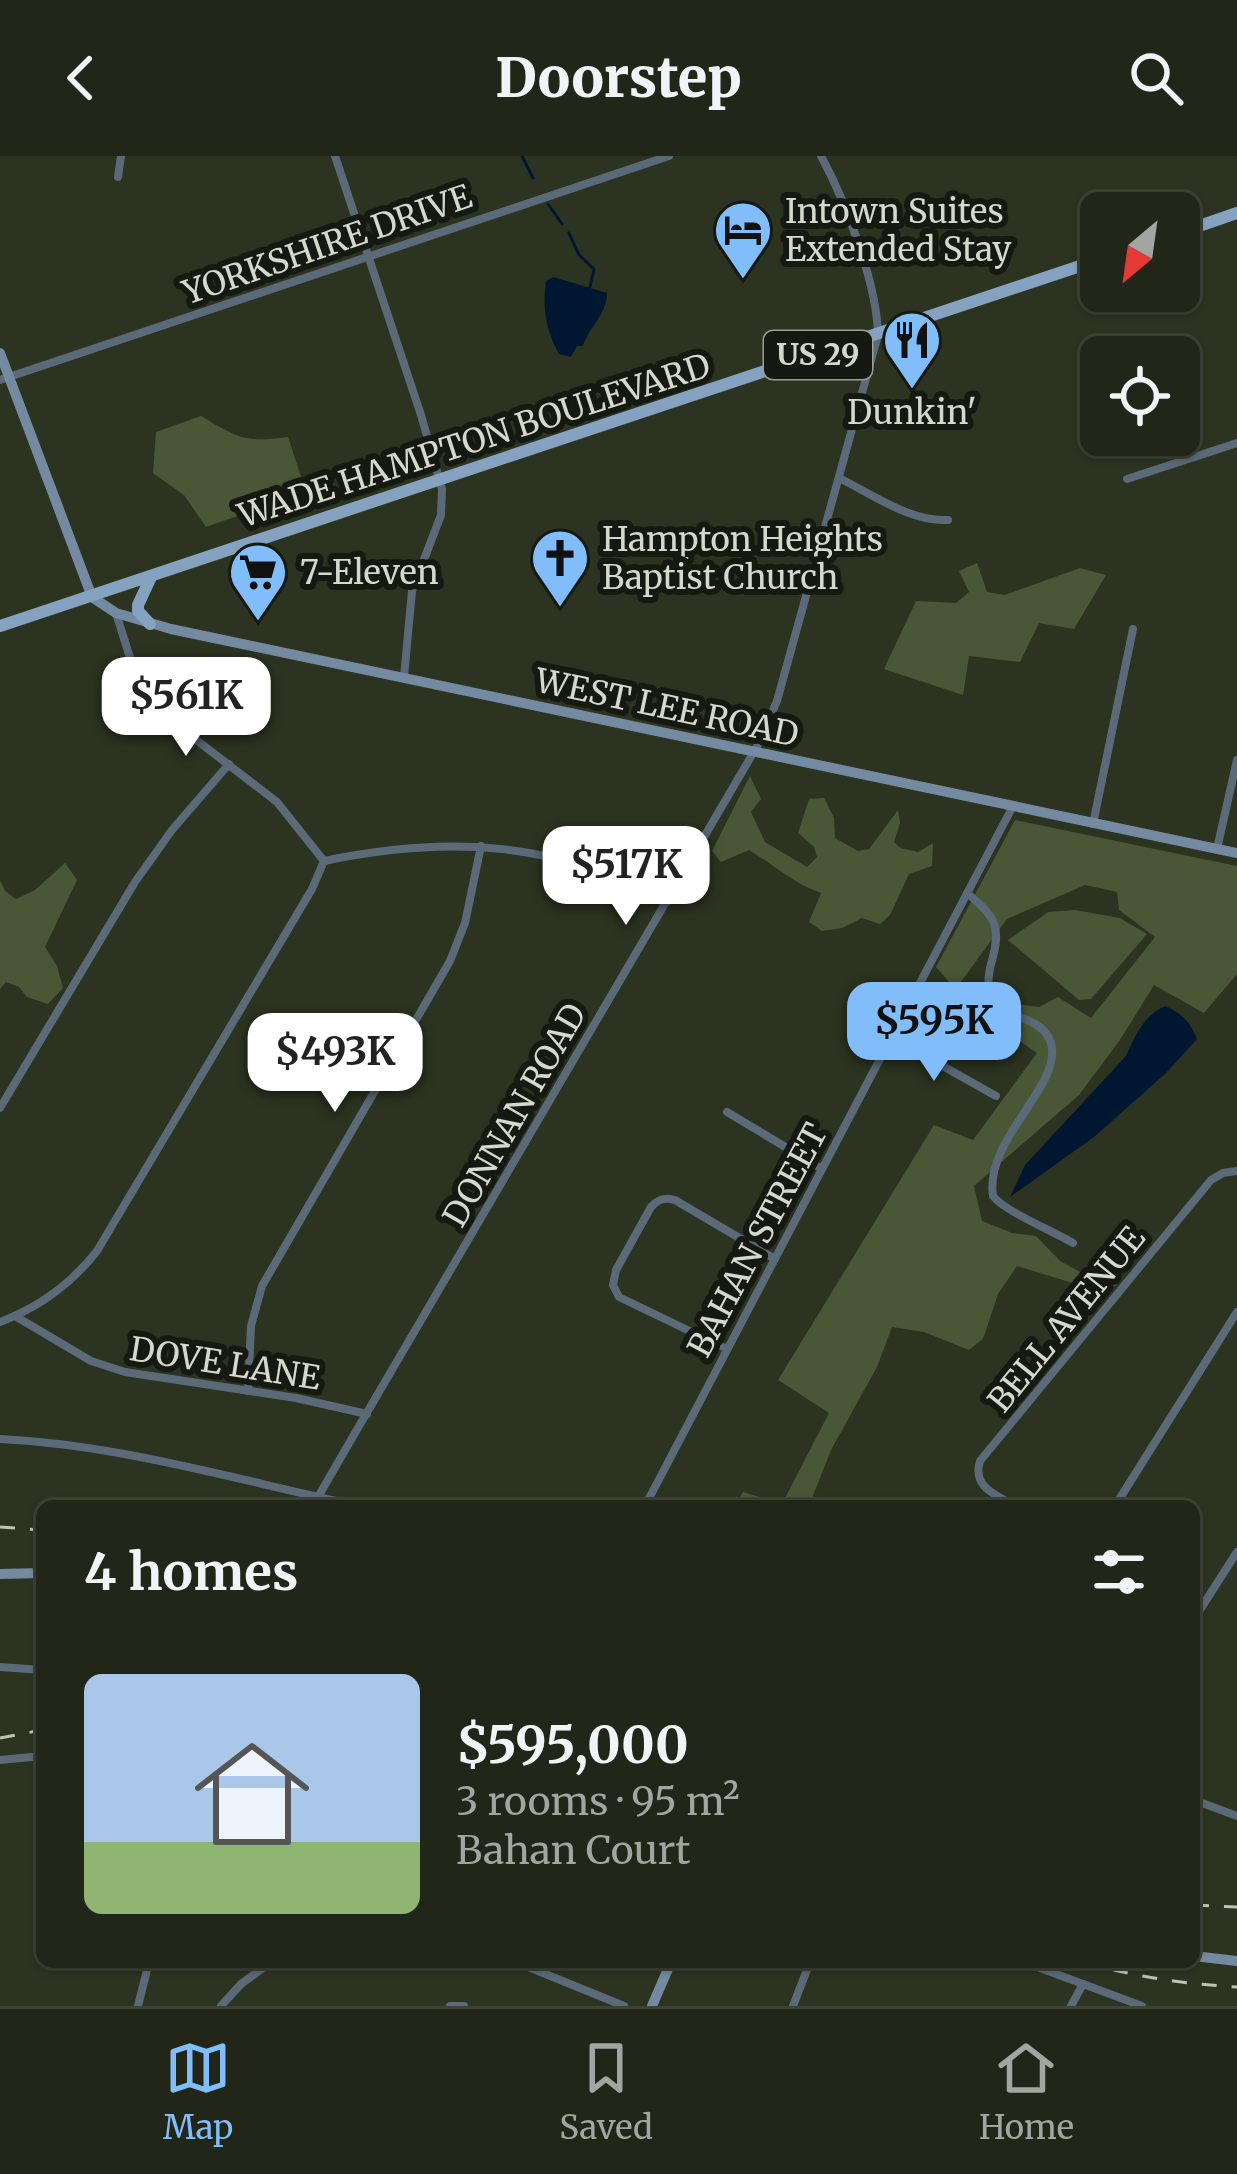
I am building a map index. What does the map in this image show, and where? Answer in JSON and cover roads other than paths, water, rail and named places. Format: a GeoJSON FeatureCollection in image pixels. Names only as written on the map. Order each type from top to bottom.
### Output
{"type":"FeatureCollection","features":[{"type":"Feature","properties":{"kind":"main road"},"geometry":{"type":"LineString","coordinates":[[1200,226],[1237,213]]}},
{"type":"Feature","properties":{"kind":"main road","name":"WADE HAMPTON BOULEVARD"},"geometry":{"type":"LineString","coordinates":[[0,626],[441,484],[1080,267]]}},
{"type":"Feature","properties":{"kind":"main road"},"geometry":{"type":"LineString","coordinates":[[150,624],[138,611],[138,604],[151,577]]}},
{"type":"Feature","properties":{"kind":"street"},"geometry":{"type":"LineString","coordinates":[[118,177],[122,156]]}},
{"type":"Feature","properties":{"kind":"street"},"geometry":{"type":"LineString","coordinates":[[334,156],[441,484],[441,514],[412,591],[404,679]]}},
{"type":"Feature","properties":{"kind":"street","name":"YORKSHIRE DRIVE"},"geometry":{"type":"LineString","coordinates":[[5,378],[669,156]]}},
{"type":"Feature","properties":{"kind":"street"},"geometry":{"type":"LineString","coordinates":[[821,156],[875,299],[878,335]]}},
{"type":"Feature","properties":{"kind":"street","name":"DONNAN ROAD"},"geometry":{"type":"LineString","coordinates":[[318,1500],[753,752],[785,676],[878,335]]}},
{"type":"Feature","properties":{"kind":"street"},"geometry":{"type":"LineString","coordinates":[[0,352],[5,378],[92,597]]}},
{"type":"Feature","properties":{"kind":"street"},"geometry":{"type":"LineString","coordinates":[[1127,479],[1237,443]]}},
{"type":"Feature","properties":{"kind":"street"},"geometry":{"type":"LineString","coordinates":[[838,478],[914,515],[948,520]]}},
{"type":"Feature","properties":{"kind":"street","name":"WEST LEE ROAD"},"geometry":{"type":"LineString","coordinates":[[92,597],[116,613],[150,624],[1237,853]]}},
{"type":"Feature","properties":{"kind":"street"},"geometry":{"type":"LineString","coordinates":[[116,613],[131,661],[158,707],[278,802],[324,861]]}},
{"type":"Feature","properties":{"kind":"street"},"geometry":{"type":"LineString","coordinates":[[1093,824],[1133,629]]}},
{"type":"Feature","properties":{"kind":"street"},"geometry":{"type":"LineString","coordinates":[[1217,849],[1237,760]]}},
{"type":"Feature","properties":{"kind":"street"},"geometry":{"type":"LineString","coordinates":[[0,1108],[135,882],[229,764]]}},
{"type":"Feature","properties":{"kind":"street","name":"BAHAN STREET"},"geometry":{"type":"LineString","coordinates":[[648,1500],[1013,806]]}},
{"type":"Feature","properties":{"kind":"street"},"geometry":{"type":"LineString","coordinates":[[324,861],[437,845],[531,851],[579,863],[667,902]]}},
{"type":"Feature","properties":{"kind":"street"},"geometry":{"type":"LineString","coordinates":[[248,1391],[251,1326],[262,1286],[450,961],[465,923],[481,846]]}},
{"type":"Feature","properties":{"kind":"street"},"geometry":{"type":"LineString","coordinates":[[0,1322],[65,1286],[97,1250],[312,889],[324,861]]}},
{"type":"Feature","properties":{"kind":"street"},"geometry":{"type":"LineString","coordinates":[[967,893],[988,910],[997,929],[988,976],[993,999],[1038,1024],[1052,1054],[1048,1073],[998,1156],[993,1196],[1005,1209],[1073,1243]]}},
{"type":"Feature","properties":{"kind":"street"},"geometry":{"type":"LineString","coordinates":[[891,1037],[996,1096]]}},
{"type":"Feature","properties":{"kind":"street"},"geometry":{"type":"LineString","coordinates":[[727,1112],[822,1168]]}},
{"type":"Feature","properties":{"kind":"street","name":"BELL AVENUE"},"geometry":{"type":"LineString","coordinates":[[1005,1500],[982,1485],[977,1471],[980,1461],[1211,1180],[1222,1172],[1237,1171]]}},
{"type":"Feature","properties":{"kind":"street"},"geometry":{"type":"LineString","coordinates":[[727,1349],[619,1297],[613,1286],[616,1270],[651,1208],[666,1198],[776,1258]]}},
{"type":"Feature","properties":{"kind":"street"},"geometry":{"type":"LineString","coordinates":[[1119,1500],[1237,1312]]}},
{"type":"Feature","properties":{"kind":"street","name":"DOVE LANE"},"geometry":{"type":"LineString","coordinates":[[15,1316],[109,1368],[367,1414]]}},
{"type":"Feature","properties":{"kind":"street"},"geometry":{"type":"LineString","coordinates":[[0,1439],[155,1458],[310,1500]]}},
{"type":"Feature","properties":{"kind":"street"},"geometry":{"type":"LineString","coordinates":[[1200,1610],[1237,1552]]}},
{"type":"Feature","properties":{"kind":"street"},"geometry":{"type":"LineString","coordinates":[[0,1574],[36,1573]]}},
{"type":"Feature","properties":{"kind":"street"},"geometry":{"type":"LineString","coordinates":[[0,1667],[36,1670]]}},
{"type":"Feature","properties":{"kind":"street"},"geometry":{"type":"LineString","coordinates":[[0,1760],[36,1757]]}},
{"type":"Feature","properties":{"kind":"street"},"geometry":{"type":"LineString","coordinates":[[1200,1803],[1237,1816]]}},
{"type":"Feature","properties":{"kind":"street"},"geometry":{"type":"LineString","coordinates":[[1200,1957],[1237,1960]]}},
{"type":"Feature","properties":{"kind":"street"},"geometry":{"type":"LineString","coordinates":[[138,2006],[148,1968]]}},
{"type":"Feature","properties":{"kind":"street"},"geometry":{"type":"LineString","coordinates":[[221,2006],[264,1968]]}},
{"type":"Feature","properties":{"kind":"street"},"geometry":{"type":"LineString","coordinates":[[531,1968],[624,2006]]}},
{"type":"Feature","properties":{"kind":"street"},"geometry":{"type":"LineString","coordinates":[[652,2006],[668,1968]]}},
{"type":"Feature","properties":{"kind":"street"},"geometry":{"type":"LineString","coordinates":[[793,2006],[808,1968]]}},
{"type":"Feature","properties":{"kind":"street"},"geometry":{"type":"LineString","coordinates":[[1040,1968],[1142,2006]]}},
{"type":"Feature","properties":{"kind":"street"},"geometry":{"type":"LineString","coordinates":[[1071,2006],[1083,1984]]}},
{"type":"Feature","properties":{"kind":"street"},"geometry":{"type":"LineString","coordinates":[[450,2006],[464,2006]]}},
{"type":"Feature","properties":{"kind":"water"},"geometry":{"type":"Polygon","coordinates":[[[553,277],[607,293],[583,346],[577,346],[571,357],[559,354],[548,328],[545,291],[546,281],[553,277]]]}},
{"type":"Feature","properties":{"kind":"water"},"geometry":{"type":"Polygon","coordinates":[[[1165,1006],[1184,1018],[1197,1039],[1094,1137],[1010,1197],[1025,1165],[1126,1056],[1146,1021],[1165,1006]]]}},
{"type":"Feature","properties":{"kind":"waterway"},"geometry":{"type":"LineString","coordinates":[[522,156],[533,178]]}},
{"type":"Feature","properties":{"kind":"waterway"},"geometry":{"type":"LineString","coordinates":[[548,204],[562,224]]}},
{"type":"Feature","properties":{"kind":"waterway"},"geometry":{"type":"LineString","coordinates":[[569,233],[579,255],[594,269],[590,287]]}},
{"type":"Feature","properties":{"kind":"railway"},"geometry":{"type":"LineString","coordinates":[[0,1527],[36,1530]]}},
{"type":"Feature","properties":{"kind":"railway"},"geometry":{"type":"LineString","coordinates":[[0,1738],[36,1731]]}},
{"type":"Feature","properties":{"kind":"railway"},"geometry":{"type":"LineString","coordinates":[[1200,1905],[1237,1907]]}},
{"type":"Feature","properties":{"kind":"railway"},"geometry":{"type":"LineString","coordinates":[[1107,1968],[1237,1987]]}},
{"type":"Feature","properties":{"kind":"place","name":"Intown Suites Extended Stay"},"geometry":{"type":"Point","coordinates":[743,281]}},
{"type":"Feature","properties":{"kind":"place","name":"Dunkin'"},"geometry":{"type":"Point","coordinates":[912,391]}},
{"type":"Feature","properties":{"kind":"place","name":"Hampton Heights Baptist Church"},"geometry":{"type":"Point","coordinates":[560,609]}},
{"type":"Feature","properties":{"kind":"place","name":"7-Eleven"},"geometry":{"type":"Point","coordinates":[258,623]}}]}
